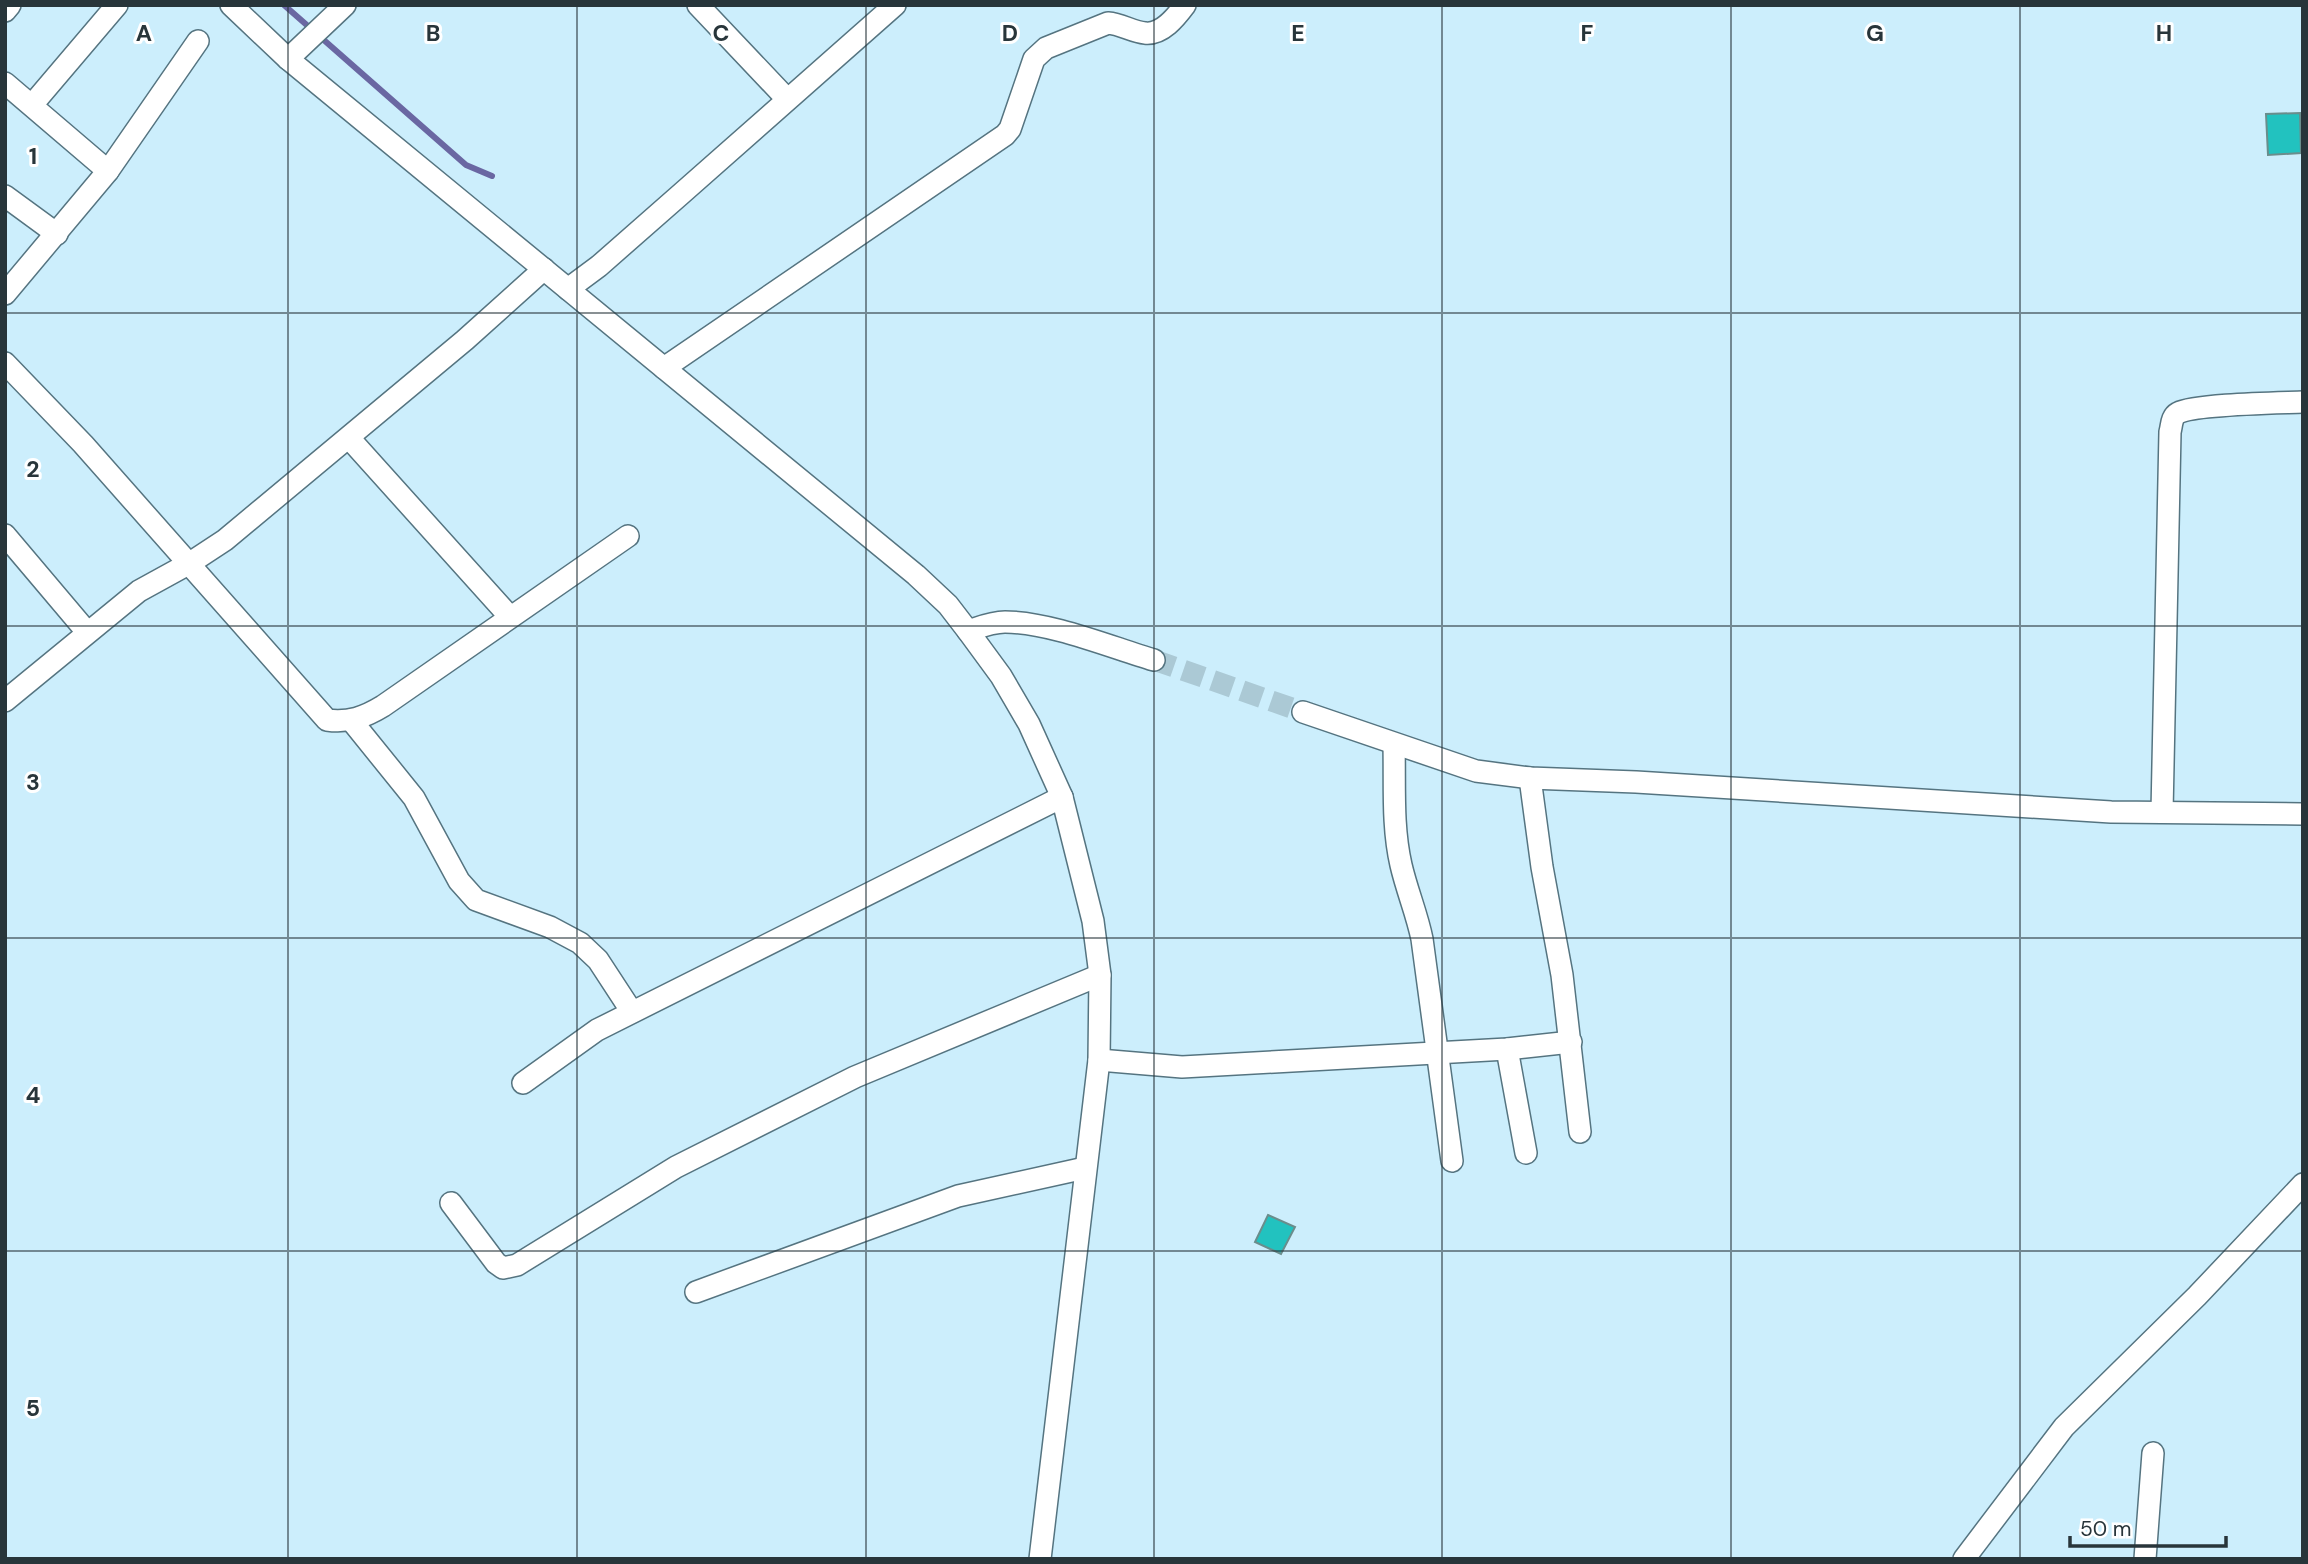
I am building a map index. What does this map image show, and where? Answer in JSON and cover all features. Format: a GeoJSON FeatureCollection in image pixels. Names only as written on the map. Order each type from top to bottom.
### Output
{"type":"FeatureCollection","features":[{"type":"Feature","properties":{"kind":"street"},"geometry":{"type":"LineString","coordinates":[[5,11],[10,5]]}},
{"type":"Feature","properties":{"kind":"street"},"geometry":{"type":"LineString","coordinates":[[32,105],[117,5]]}},
{"type":"Feature","properties":{"kind":"street"},"geometry":{"type":"LineString","coordinates":[[230,5],[288,59],[916,575],[948,605],[968,631],[1001,676],[1029,724],[1062,797],[1093,921],[1100,975],[1099,1060],[1040,1559]]}},
{"type":"Feature","properties":{"kind":"street"},"geometry":{"type":"LineString","coordinates":[[288,59],[345,5]]}},
{"type":"Feature","properties":{"kind":"street"},"geometry":{"type":"LineString","coordinates":[[698,5],[788,99]]}},
{"type":"Feature","properties":{"kind":"street"},"geometry":{"type":"LineString","coordinates":[[568,289],[607,258],[895,5]]}},
{"type":"Feature","properties":{"kind":"street"},"geometry":{"type":"LineString","coordinates":[[664,368],[1005,135],[1010,129],[1034,59],[1045,48],[1108,23],[1147,34],[1172,22],[1185,5]]}},
{"type":"Feature","properties":{"kind":"street"},"geometry":{"type":"LineString","coordinates":[[6,292],[57,234],[107,170],[198,41]]}},
{"type":"Feature","properties":{"kind":"street"},"geometry":{"type":"LineString","coordinates":[[5,83],[107,170]]}},
{"type":"Feature","properties":{"kind":"street"},"geometry":{"type":"LineString","coordinates":[[5,196],[57,234]]}},
{"type":"Feature","properties":{"kind":"street"},"geometry":{"type":"LineString","coordinates":[[5,701],[139,591],[225,540],[465,340],[544,269]]}},
{"type":"Feature","properties":{"kind":"street"},"geometry":{"type":"LineString","coordinates":[[5,363],[83,444],[327,720],[351,720],[366,716],[383,706],[628,536]]}},
{"type":"Feature","properties":{"kind":"street"},"geometry":{"type":"LineString","coordinates":[[2162,812],[2170,432],[2173,418],[2179,413],[2200,409],[2303,402]]}},
{"type":"Feature","properties":{"kind":"street"},"geometry":{"type":"LineString","coordinates":[[349,438],[510,617]]}},
{"type":"Feature","properties":{"kind":"street"},"geometry":{"type":"LineString","coordinates":[[5,535],[87,632]]}},
{"type":"Feature","properties":{"kind":"street"},"geometry":{"type":"LineString","coordinates":[[968,631],[1006,622],[1039,627],[1154,660]]}},
{"type":"Feature","properties":{"kind":"street"},"geometry":{"type":"LineString","coordinates":[[1303,712],[1476,771],[1530,778],[1636,782],[2111,812],[2303,814]]}},
{"type":"Feature","properties":{"kind":"street"},"geometry":{"type":"LineString","coordinates":[[351,720],[414,799],[459,881],[476,900],[550,927],[580,943],[598,960],[632,1012]]}},
{"type":"Feature","properties":{"kind":"street"},"geometry":{"type":"LineString","coordinates":[[1394,745],[1397,838],[1401,866],[1417,914],[1452,1161]]}},
{"type":"Feature","properties":{"kind":"street"},"geometry":{"type":"LineString","coordinates":[[1530,778],[1542,867],[1572,1042],[1580,1132]]}},
{"type":"Feature","properties":{"kind":"street"},"geometry":{"type":"LineString","coordinates":[[523,1083],[597,1030],[1062,797]]}},
{"type":"Feature","properties":{"kind":"street"},"geometry":{"type":"LineString","coordinates":[[451,1203],[496,1263],[503,1268],[517,1265],[676,1167],[855,1077],[1100,975]]}},
{"type":"Feature","properties":{"kind":"street"},"geometry":{"type":"LineString","coordinates":[[1099,1060],[1182,1067],[1507,1049],[1572,1042]]}},
{"type":"Feature","properties":{"kind":"street"},"geometry":{"type":"LineString","coordinates":[[1507,1049],[1526,1153]]}},
{"type":"Feature","properties":{"kind":"street"},"geometry":{"type":"LineString","coordinates":[[696,1292],[958,1196],[1085,1168]]}},
{"type":"Feature","properties":{"kind":"street"},"geometry":{"type":"LineString","coordinates":[[1964,1559],[2064,1427],[2197,1296],[2303,1184]]}},
{"type":"Feature","properties":{"kind":"street"},"geometry":{"type":"LineString","coordinates":[[2145,1559],[2153,1453]]}},
{"type":"Feature","properties":{"kind":"building"},"geometry":{"type":"Polygon","coordinates":[[[2300,113],[2301,153],[2268,155],[2266,114],[2300,113]]]}},
{"type":"Feature","properties":{"kind":"building"},"geometry":{"type":"Polygon","coordinates":[[[1268,1215],[1295,1227],[1281,1254],[1255,1242],[1268,1215]]]}},
{"type":"Feature","properties":{"kind":"waterway"},"geometry":{"type":"LineString","coordinates":[[284,5],[466,165],[492,176]]}},
{"type":"Feature","properties":{"kind":"tunnel"},"geometry":{"type":"LineString","coordinates":[[1154,660],[1303,712]]}}]}
